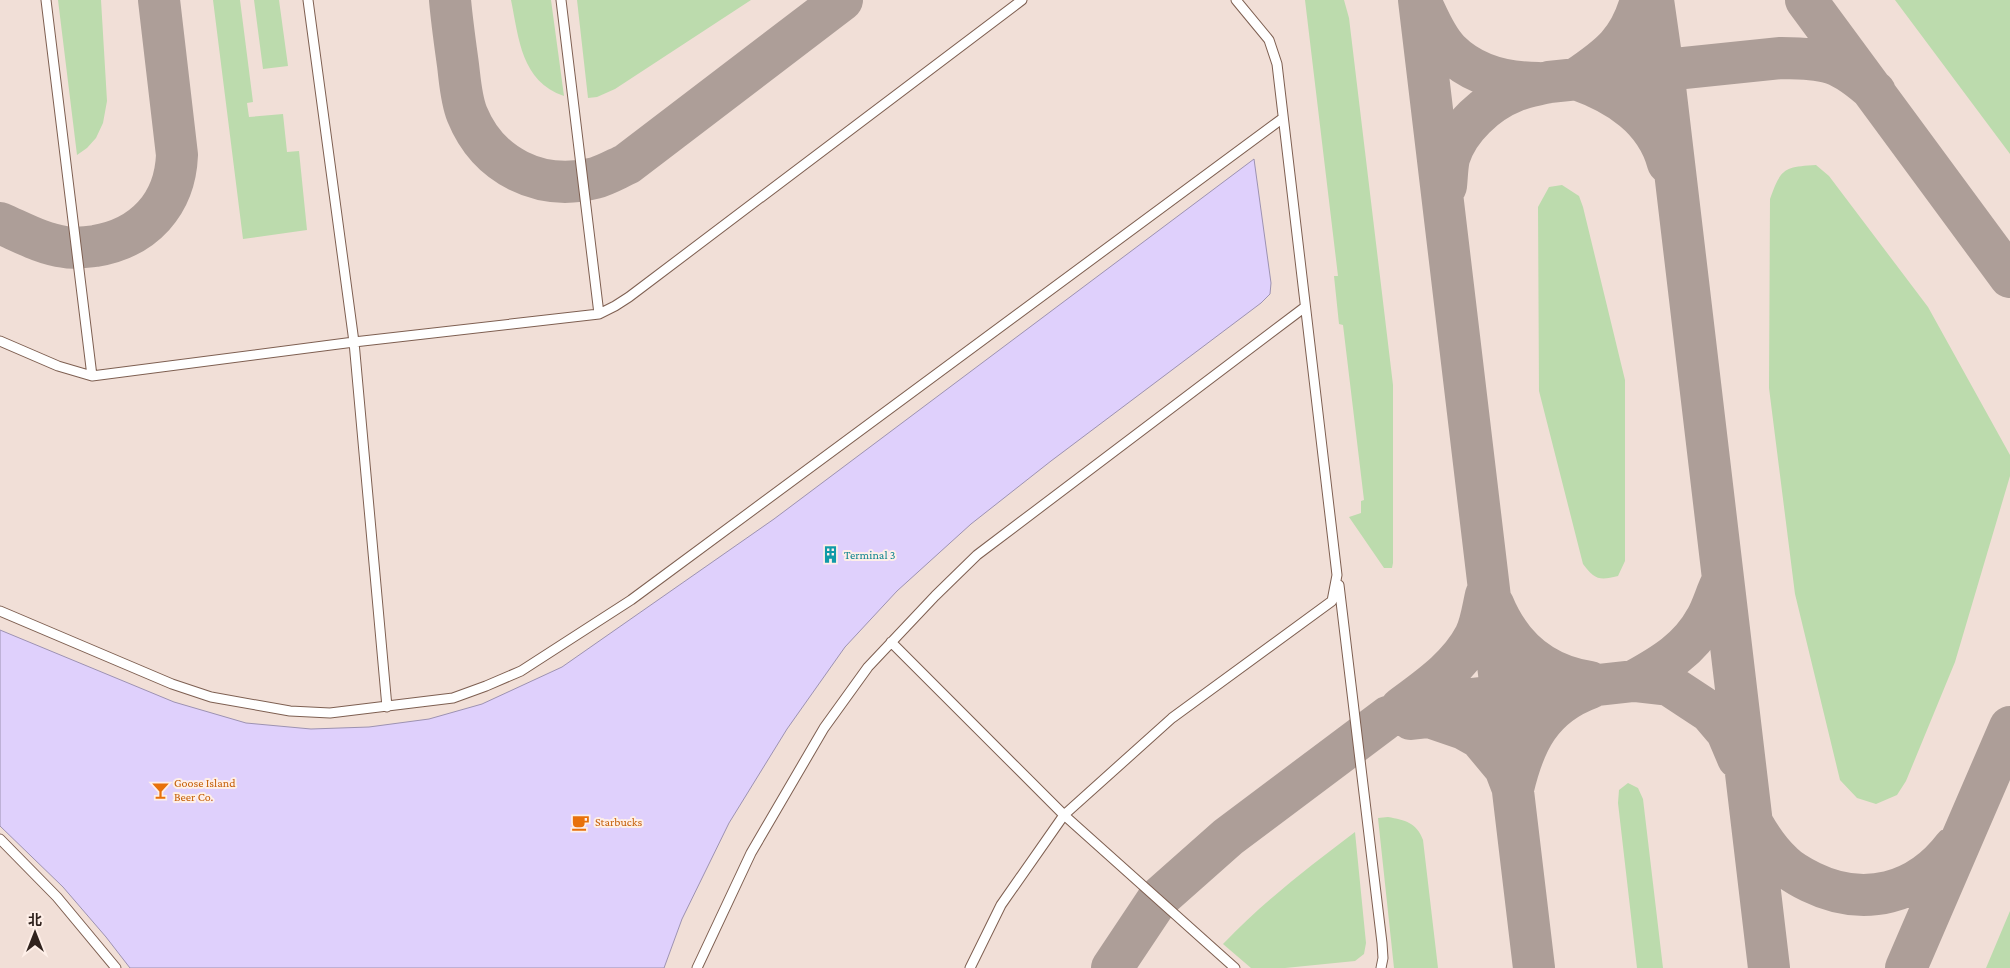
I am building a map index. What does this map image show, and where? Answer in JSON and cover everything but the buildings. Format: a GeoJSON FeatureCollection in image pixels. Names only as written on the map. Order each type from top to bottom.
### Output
{"type":"FeatureCollection","features":[{"type":"Feature","properties":{"kind":"lane"},"geometry":{"type":"LineString","coordinates":[[46,0],[92,376]]}},
{"type":"Feature","properties":{"kind":"lane"},"geometry":{"type":"LineString","coordinates":[[308,0],[354,342],[387,707]]}},
{"type":"Feature","properties":{"kind":"lane"},"geometry":{"type":"LineString","coordinates":[[562,0],[599,314]]}},
{"type":"Feature","properties":{"kind":"lane"},"geometry":{"type":"LineString","coordinates":[[0,341],[58,366],[92,376],[354,342],[599,314],[629,297],[1022,0]]}},
{"type":"Feature","properties":{"kind":"lane"},"geometry":{"type":"LineString","coordinates":[[1236,0],[1269,40],[1277,64],[1384,958],[1381,968]]}},
{"type":"Feature","properties":{"kind":"lane"},"geometry":{"type":"LineString","coordinates":[[0,611],[172,684],[211,697],[290,711],[330,714],[387,707],[453,698],[486,686],[521,671],[631,600],[1283,118]]}},
{"type":"Feature","properties":{"kind":"lane"},"geometry":{"type":"LineString","coordinates":[[697,968],[751,853],[824,728],[868,667],[935,596],[977,555],[1305,307]]}},
{"type":"Feature","properties":{"kind":"lane"},"geometry":{"type":"LineString","coordinates":[[970,968],[1001,905],[1064,816],[1172,718],[1332,601],[1337,575]]}},
{"type":"Feature","properties":{"kind":"lane"},"geometry":{"type":"LineString","coordinates":[[891,642],[1064,816],[1235,968]]}},
{"type":"Feature","properties":{"kind":"lane"},"geometry":{"type":"LineString","coordinates":[[0,840],[56,897],[116,968]]}},
{"type":"Feature","properties":{"kind":"shaded area"},"geometry":{"type":"Polygon","coordinates":[[[0,0],[2010,0],[2010,968],[0,968],[0,0]]]}},
{"type":"Feature","properties":{"kind":"green space"},"geometry":{"type":"Polygon","coordinates":[[[58,0],[101,0],[107,101],[103,123],[96,138],[77,155],[58,0]]]}},
{"type":"Feature","properties":{"kind":"green space"},"geometry":{"type":"Polygon","coordinates":[[[213,0],[240,0],[253,102],[247,103],[249,117],[283,114],[287,152],[299,151],[307,230],[243,239],[213,0]]]}},
{"type":"Feature","properties":{"kind":"green space"},"geometry":{"type":"Polygon","coordinates":[[[254,0],[279,0],[288,66],[263,69],[254,0]]]}},
{"type":"Feature","properties":{"kind":"green space"},"geometry":{"type":"Polygon","coordinates":[[[511,0],[551,0],[564,96],[550,89],[530,69],[520,44],[511,0]]]}},
{"type":"Feature","properties":{"kind":"green space"},"geometry":{"type":"Polygon","coordinates":[[[577,0],[751,0],[615,89],[597,97],[588,98],[577,0]]]}},
{"type":"Feature","properties":{"kind":"green space"},"geometry":{"type":"Polygon","coordinates":[[[1305,0],[1344,0],[1349,18],[1393,385],[1392,568],[1384,568],[1349,517],[1361,513],[1361,501],[1364,500],[1343,325],[1339,324],[1334,276],[1338,276],[1305,0]]]}},
{"type":"Feature","properties":{"kind":"green space"},"geometry":{"type":"Polygon","coordinates":[[[1895,0],[2010,0],[2010,154],[1895,0]]]}},
{"type":"Feature","properties":{"kind":"green space"},"geometry":{"type":"Polygon","coordinates":[[[1816,165],[1829,176],[1928,307],[2010,455],[2010,476],[1955,662],[1906,781],[1897,795],[1876,804],[1857,798],[1840,780],[1795,594],[1769,388],[1770,199],[1777,181],[1785,171],[1790,168],[1816,165]]]}},
{"type":"Feature","properties":{"kind":"green space"},"geometry":{"type":"Polygon","coordinates":[[[1562,185],[1579,196],[1583,207],[1625,380],[1625,561],[1618,576],[1606,578],[1594,576],[1583,564],[1539,391],[1538,207],[1549,187],[1562,185]]]}},
{"type":"Feature","properties":{"kind":"green space"},"geometry":{"type":"Polygon","coordinates":[[[1628,783],[1638,788],[1643,799],[1663,968],[1637,968],[1618,803],[1619,790],[1628,783]]]}},
{"type":"Feature","properties":{"kind":"green space"},"geometry":{"type":"Polygon","coordinates":[[[1388,817],[1410,823],[1423,840],[1438,968],[1394,968],[1378,818],[1388,817]]]}},
{"type":"Feature","properties":{"kind":"green space"},"geometry":{"type":"Polygon","coordinates":[[[1355,832],[1366,943],[1364,954],[1355,961],[1285,968],[1251,968],[1223,944],[1270,899],[1355,832]]]}},
{"type":"Feature","properties":{"kind":"green space"},"geometry":{"type":"Polygon","coordinates":[[[2010,911],[2010,968],[1986,968],[2010,911]]]}},
{"type":"Feature","properties":{"kind":"taxiway"},"geometry":{"type":"LineString","coordinates":[[0,223],[48,243],[80,248],[113,242],[142,227],[154,216],[170,189],[175,173],[177,155],[159,0]]}},
{"type":"Feature","properties":{"kind":"taxiway"},"geometry":{"type":"LineString","coordinates":[[450,0],[462,96],[467,114],[476,132],[488,148],[502,161],[518,171],[536,178],[555,181],[595,178],[627,164],[842,0]]}},
{"type":"Feature","properties":{"kind":"taxiway"},"geometry":{"type":"LineString","coordinates":[[1419,0],[1534,968]]}},
{"type":"Feature","properties":{"kind":"taxiway"},"geometry":{"type":"LineString","coordinates":[[1641,0],[1625,37],[1609,55],[1576,79],[1606,92],[1633,110],[1654,133],[1668,163]]}},
{"type":"Feature","properties":{"kind":"taxiway"},"geometry":{"type":"LineString","coordinates":[[1653,0],[1663,70],[1769,968]]}},
{"type":"Feature","properties":{"kind":"taxiway"},"geometry":{"type":"LineString","coordinates":[[1806,0],[2010,277]]}},
{"type":"Feature","properties":{"kind":"taxiway"},"geometry":{"type":"LineString","coordinates":[[1423,7],[1441,41],[1458,59],[1479,72],[1491,76],[1527,83],[1539,83]]}},
{"type":"Feature","properties":{"kind":"taxiway"},"geometry":{"type":"LineString","coordinates":[[1446,186],[1448,161],[1453,147],[1459,136],[1475,117],[1504,96],[1523,88],[1549,82],[1781,58],[1797,58],[1822,61],[1842,67],[1863,81],[1875,92]]}},
{"type":"Feature","properties":{"kind":"taxiway"},"geometry":{"type":"LineString","coordinates":[[1634,681],[1675,655],[1700,630],[1723,580]]}},
{"type":"Feature","properties":{"kind":"taxiway"},"geometry":{"type":"LineString","coordinates":[[1401,708],[1422,693],[1460,658],[1475,636],[1482,616],[1486,595]]}},
{"type":"Feature","properties":{"kind":"taxiway"},"geometry":{"type":"LineString","coordinates":[[1493,604],[1509,634],[1531,657],[1543,666],[1558,673],[1590,682]]}},
{"type":"Feature","properties":{"kind":"taxiway"},"geometry":{"type":"LineString","coordinates":[[1112,968],[1158,899],[1228,837],[1388,717],[1427,704],[1634,681],[1669,685],[1710,712],[1727,732],[1738,758]]}},
{"type":"Feature","properties":{"kind":"taxiway"},"geometry":{"type":"LineString","coordinates":[[1411,719],[1429,717],[1464,729],[1480,738],[1505,768],[1513,789],[1523,756],[1537,728],[1547,715],[1559,705],[1590,688]]}},
{"type":"Feature","properties":{"kind":"taxiway"},"geometry":{"type":"LineString","coordinates":[[1906,968],[2010,727]]}},
{"type":"Feature","properties":{"kind":"taxiway"},"geometry":{"type":"LineString","coordinates":[[1752,823],[1773,854],[1785,866],[1811,882],[1831,890],[1851,894],[1870,895],[1889,892],[1907,886],[1924,876],[1940,863],[1954,847]]}},
{"type":"Feature","properties":{"kind":"place","name":"Terminal 3"},"geometry":{"type":"Point","coordinates":[830,555]}},
{"type":"Feature","properties":{"kind":"place","name":"Goose Island Beer Co."},"geometry":{"type":"Point","coordinates":[160,790]}},
{"type":"Feature","properties":{"kind":"place","name":"Starbucks"},"geometry":{"type":"Point","coordinates":[581,822]}}]}
